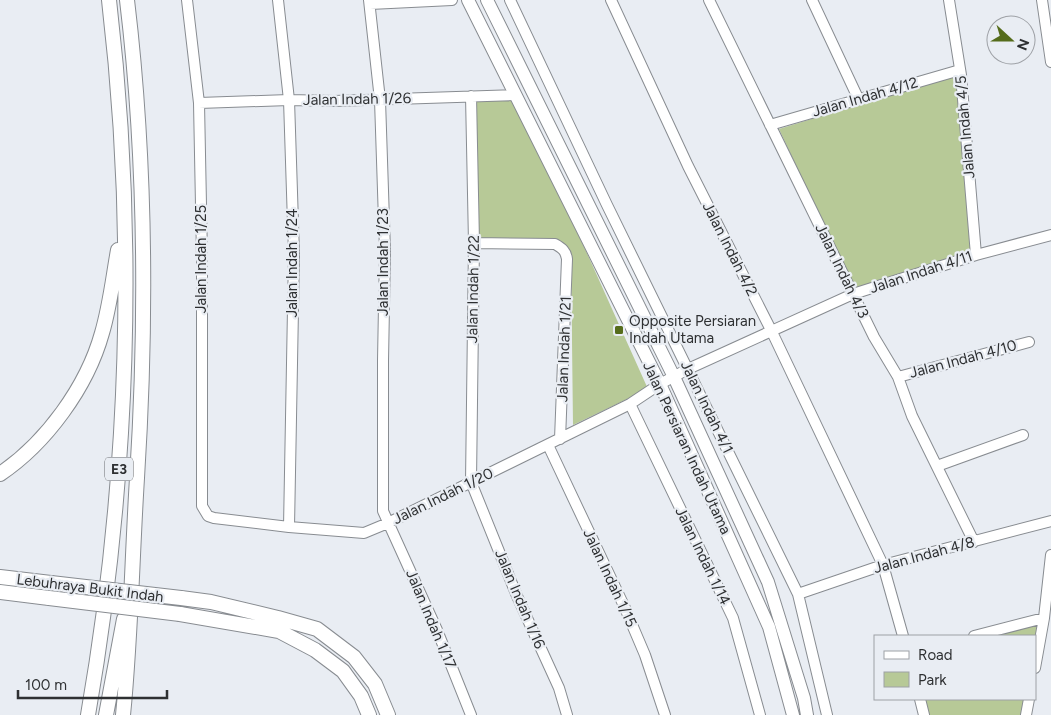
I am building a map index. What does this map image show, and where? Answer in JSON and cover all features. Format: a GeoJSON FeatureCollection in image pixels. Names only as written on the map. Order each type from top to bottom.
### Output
{"type":"FeatureCollection","features":[{"type":"Feature","properties":{"kind":"highway","name":"E3"},"geometry":{"type":"LineString","coordinates":[[88,715],[108,580],[122,420],[124,221],[121,136],[109,0]]}},
{"type":"Feature","properties":{"kind":"highway","name":"E3"},"geometry":{"type":"LineString","coordinates":[[106,715],[134,564],[142,397],[142,230],[139,134],[127,0]]}},
{"type":"Feature","properties":{"kind":"highway"},"geometry":{"type":"LineString","coordinates":[[0,474],[14,464],[53,426],[80,385],[92,361],[102,335],[124,221]]}},
{"type":"Feature","properties":{"kind":"highway"},"geometry":{"type":"LineString","coordinates":[[123,715],[129,661],[134,564]]}},
{"type":"Feature","properties":{"kind":"highway","name":"Lebuhraya Bukit Indah"},"geometry":{"type":"LineString","coordinates":[[0,577],[221,604],[317,629],[354,657],[375,684],[388,715]]}},
{"type":"Feature","properties":{"kind":"highway","name":"Lebuhraya Bukit Indah"},"geometry":{"type":"LineString","coordinates":[[0,592],[180,614],[279,632],[315,650],[343,671],[361,696],[369,715]]}},
{"type":"Feature","properties":{"kind":"main road","name":"Jalan Persiaran Indah Utama"},"geometry":{"type":"LineString","coordinates":[[468,0],[660,384],[769,627],[793,715]]}},
{"type":"Feature","properties":{"kind":"main road","name":"Jalan Persiaran Indah Utama"},"geometry":{"type":"LineString","coordinates":[[487,0],[674,377],[768,582],[804,698],[806,715]]}},
{"type":"Feature","properties":{"kind":"street","name":"Jalan Indah 1/25"},"geometry":{"type":"LineString","coordinates":[[187,0],[199,103],[202,256],[202,506],[208,516]]}},
{"type":"Feature","properties":{"kind":"street","name":"Jalan Indah 1/24"},"geometry":{"type":"LineString","coordinates":[[278,0],[289,100],[294,254],[289,527]]}},
{"type":"Feature","properties":{"kind":"street"},"geometry":{"type":"LineString","coordinates":[[369,2],[452,0]]}},
{"type":"Feature","properties":{"kind":"street","name":"Jalan Indah 4/1"},"geometry":{"type":"LineString","coordinates":[[510,0],[603,196],[798,594],[827,715]]}},
{"type":"Feature","properties":{"kind":"street","name":"Jalan Indah 4/2"},"geometry":{"type":"LineString","coordinates":[[611,0],[688,166],[772,332],[883,565],[903,635]]}},
{"type":"Feature","properties":{"kind":"street","name":"Jalan Indah 4/3"},"geometry":{"type":"LineString","coordinates":[[709,0],[874,337],[898,377],[912,416],[974,542]]}},
{"type":"Feature","properties":{"kind":"street"},"geometry":{"type":"LineString","coordinates":[[812,0],[858,98]]}},
{"type":"Feature","properties":{"kind":"street","name":"Jalan Indah 4/5"},"geometry":{"type":"LineString","coordinates":[[949,0],[960,70],[976,255]]}},
{"type":"Feature","properties":{"kind":"street"},"geometry":{"type":"LineString","coordinates":[[1042,0],[1051,62]]}},
{"type":"Feature","properties":{"kind":"street","name":"Jalan Indah 1/23"},"geometry":{"type":"LineString","coordinates":[[369,2],[380,100],[385,251],[383,511],[388,523]]}},
{"type":"Feature","properties":{"kind":"street","name":"Jalan Indah 4/12"},"geometry":{"type":"LineString","coordinates":[[770,125],[960,70]]}},
{"type":"Feature","properties":{"kind":"street","name":"Jalan Indah 1/26"},"geometry":{"type":"LineString","coordinates":[[199,103],[289,100],[380,100],[514,95]]}},
{"type":"Feature","properties":{"kind":"street","name":"Jalan Indah 1/22"},"geometry":{"type":"LineString","coordinates":[[471,482],[474,243],[472,96]]}},
{"type":"Feature","properties":{"kind":"street","name":"Jalan Indah 4/11"},"geometry":{"type":"LineString","coordinates":[[660,384],[688,369],[853,294],[976,255],[1051,235]]}},
{"type":"Feature","properties":{"kind":"street","name":"Jalan Indah 1/21"},"geometry":{"type":"LineString","coordinates":[[474,243],[555,244],[566,253],[560,439]]}},
{"type":"Feature","properties":{"kind":"street","name":"Jalan Indah 4/10"},"geometry":{"type":"LineString","coordinates":[[898,377],[1028,342]]}},
{"type":"Feature","properties":{"kind":"street","name":"Jalan Indah 1/20"},"geometry":{"type":"LineString","coordinates":[[208,516],[289,527],[364,533],[630,404],[660,384]]}},
{"type":"Feature","properties":{"kind":"street","name":"Jalan Indah 1/14"},"geometry":{"type":"LineString","coordinates":[[630,404],[732,618],[760,715]]}},
{"type":"Feature","properties":{"kind":"street"},"geometry":{"type":"LineString","coordinates":[[937,466],[1023,435]]}},
{"type":"Feature","properties":{"kind":"street","name":"Jalan Indah 1/15"},"geometry":{"type":"LineString","coordinates":[[548,445],[645,655],[665,715]]}},
{"type":"Feature","properties":{"kind":"street","name":"Jalan Indah 1/16"},"geometry":{"type":"LineString","coordinates":[[471,482],[517,596],[559,688],[567,715]]}},
{"type":"Feature","properties":{"kind":"street","name":"Jalan Indah 4/8"},"geometry":{"type":"LineString","coordinates":[[798,594],[883,565],[1051,521]]}},
{"type":"Feature","properties":{"kind":"street","name":"Jalan Indah 1/17"},"geometry":{"type":"LineString","coordinates":[[388,523],[437,630],[471,715]]}},
{"type":"Feature","properties":{"kind":"street"},"geometry":{"type":"LineString","coordinates":[[1036,662],[1044,618],[1051,554]]}},
{"type":"Feature","properties":{"kind":"street"},"geometry":{"type":"LineString","coordinates":[[978,635],[1044,618]]}},
{"type":"Feature","properties":{"kind":"street"},"geometry":{"type":"LineString","coordinates":[[920,700],[924,715]]}},
{"type":"Feature","properties":{"kind":"street"},"geometry":{"type":"LineString","coordinates":[[1026,715],[1029,700]]}},
{"type":"Feature","properties":{"kind":"green space"},"geometry":{"type":"Polygon","coordinates":[[[958,74],[971,253],[854,290],[779,129],[958,74]]]}},
{"type":"Feature","properties":{"kind":"green space"},"geometry":{"type":"Polygon","coordinates":[[[513,97],[586,251],[648,389],[573,425],[571,259],[568,248],[478,239],[476,99],[513,97]]]}},
{"type":"Feature","properties":{"kind":"green space"},"geometry":{"type":"Polygon","coordinates":[[[1041,622],[1036,652],[1036,635],[988,635],[1041,622]]]}},
{"type":"Feature","properties":{"kind":"green space"},"geometry":{"type":"Polygon","coordinates":[[[922,700],[1028,700],[1026,715],[925,715],[922,700]]]}},
{"type":"Feature","properties":{"kind":"place","name":"Opposite Persiaran Indah Utama"},"geometry":{"type":"Point","coordinates":[619,330]}}]}
